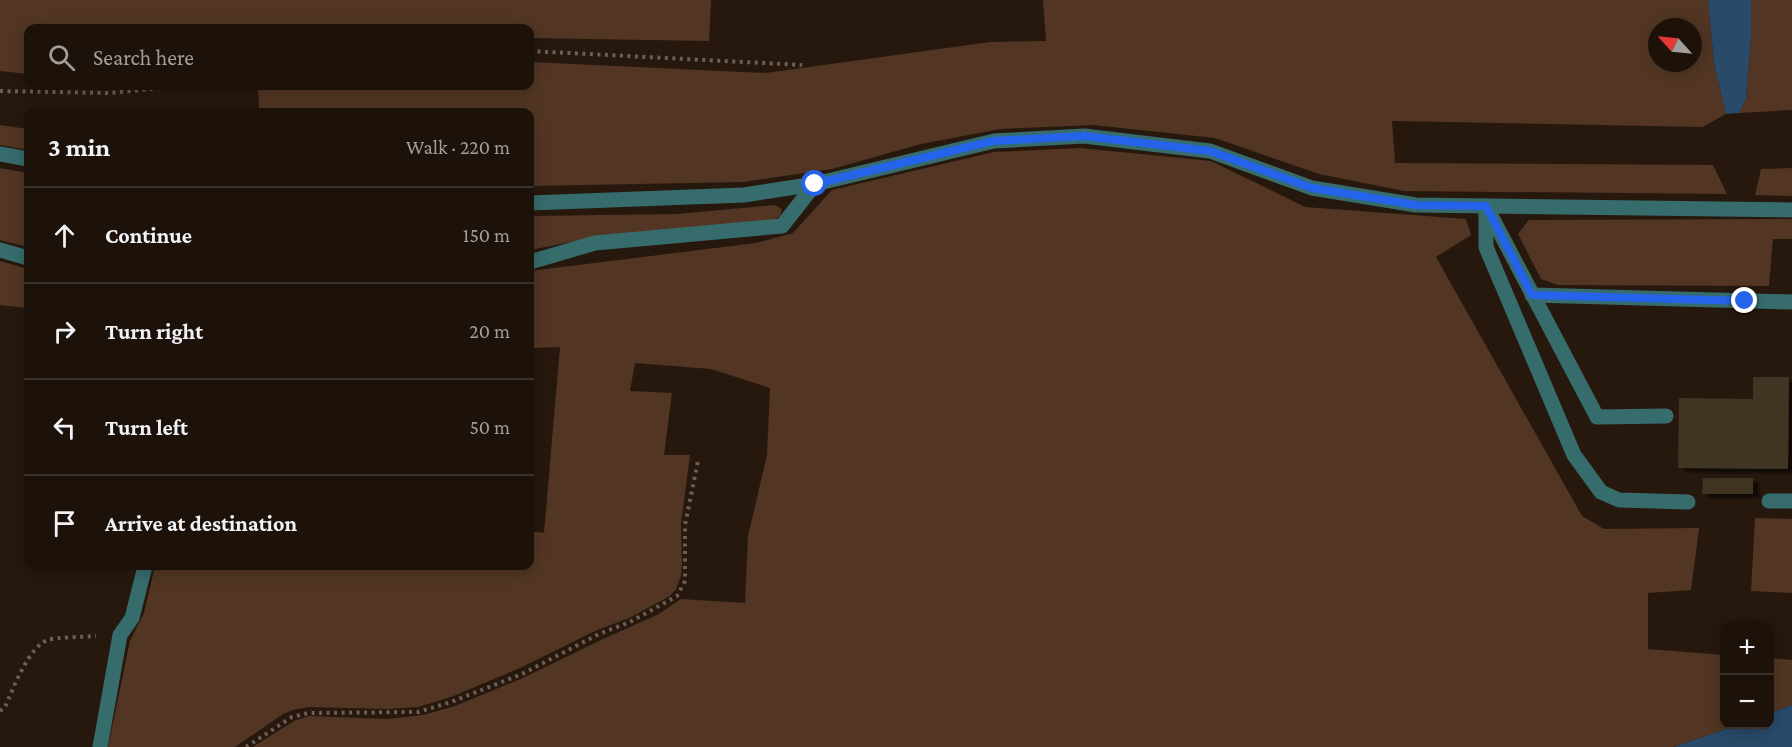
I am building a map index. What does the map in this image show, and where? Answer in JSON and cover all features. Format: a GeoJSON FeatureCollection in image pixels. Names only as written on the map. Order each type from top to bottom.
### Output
{"type":"FeatureCollection","features":[{"type":"Feature","properties":{"kind":"street"},"geometry":{"type":"LineString","coordinates":[[534,203],[744,195],[815,184],[993,141],[1084,136],[1210,151],[1312,188],[1416,205],[1792,210]]}},
{"type":"Feature","properties":{"kind":"street"},"geometry":{"type":"LineString","coordinates":[[0,154],[24,158]]}},
{"type":"Feature","properties":{"kind":"street"},"geometry":{"type":"LineString","coordinates":[[534,261],[595,243],[782,226],[815,184]]}},
{"type":"Feature","properties":{"kind":"street"},"geometry":{"type":"LineString","coordinates":[[1486,206],[1597,417],[1666,416]]}},
{"type":"Feature","properties":{"kind":"street"},"geometry":{"type":"LineString","coordinates":[[1486,206],[1486,247],[1574,455],[1601,492],[1619,500],[1688,502]]}},
{"type":"Feature","properties":{"kind":"street"},"geometry":{"type":"LineString","coordinates":[[0,250],[24,257]]}},
{"type":"Feature","properties":{"kind":"street"},"geometry":{"type":"LineString","coordinates":[[1532,295],[1792,302]]}},
{"type":"Feature","properties":{"kind":"street"},"geometry":{"type":"LineString","coordinates":[[1769,501],[1792,501]]}},
{"type":"Feature","properties":{"kind":"street"},"geometry":{"type":"LineString","coordinates":[[100,747],[120,635],[132,618],[144,570]]}},
{"type":"Feature","properties":{"kind":"path"},"geometry":{"type":"LineString","coordinates":[[534,51],[802,65]]}},
{"type":"Feature","properties":{"kind":"path"},"geometry":{"type":"LineString","coordinates":[[0,91],[111,93],[141,90]]}},
{"type":"Feature","properties":{"kind":"path"},"geometry":{"type":"LineString","coordinates":[[246,747],[292,717],[308,713],[418,712],[451,702],[522,674],[599,634],[630,622],[677,596],[685,580],[685,525],[698,461]]}},
{"type":"Feature","properties":{"kind":"path"},"geometry":{"type":"LineString","coordinates":[[0,711],[5,707],[26,663],[36,648],[47,640],[120,635]]}},
{"type":"Feature","properties":{"kind":"shaded area"},"geometry":{"type":"Polygon","coordinates":[[[0,0],[711,0],[709,41],[534,38],[534,24],[24,24],[24,74],[0,71],[0,0]]]}},
{"type":"Feature","properties":{"kind":"shaded area"},"geometry":{"type":"Polygon","coordinates":[[[1043,0],[1708,0],[1714,64],[1726,114],[1702,127],[1392,121],[1395,163],[1713,165],[1727,194],[1404,191],[1319,174],[1215,138],[1093,125],[1000,129],[921,144],[832,169],[743,182],[534,186],[534,108],[259,108],[258,90],[534,90],[534,62],[766,73],[990,42],[1046,41],[1043,0]]]}},
{"type":"Feature","properties":{"kind":"shaded area"},"geometry":{"type":"Polygon","coordinates":[[[1751,0],[1792,0],[1792,110],[1739,113],[1746,99],[1751,38],[1751,0]]]}},
{"type":"Feature","properties":{"kind":"shaded area"},"geometry":{"type":"Polygon","coordinates":[[[0,125],[24,128],[24,149],[0,145],[0,125]]]}},
{"type":"Feature","properties":{"kind":"shaded area"},"geometry":{"type":"Polygon","coordinates":[[[1080,148],[1211,161],[1305,207],[1466,219],[1471,235],[1436,257],[1582,516],[1604,529],[1699,528],[1691,590],[1648,593],[1648,649],[1720,655],[1720,729],[1726,729],[1674,747],[253,747],[294,721],[309,716],[387,719],[423,715],[455,706],[523,678],[659,614],[681,599],[745,603],[748,536],[767,455],[770,388],[711,369],[635,363],[630,391],[672,393],[664,455],[690,455],[681,524],[681,576],[676,589],[670,596],[629,618],[595,631],[520,668],[451,697],[418,707],[387,709],[308,707],[293,710],[283,714],[235,747],[108,747],[130,641],[144,613],[154,570],[534,570],[534,532],[544,533],[560,347],[534,348],[534,271],[756,243],[793,233],[832,190],[994,152],[1080,148]]]}},
{"type":"Feature","properties":{"kind":"shaded area"},"geometry":{"type":"Polygon","coordinates":[[[0,168],[24,172],[24,246],[0,240],[0,168]]]}},
{"type":"Feature","properties":{"kind":"shaded area"},"geometry":{"type":"Polygon","coordinates":[[[1792,168],[1792,196],[1755,195],[1761,169],[1792,168]]]}},
{"type":"Feature","properties":{"kind":"shaded area"},"geometry":{"type":"Polygon","coordinates":[[[775,205],[782,209],[780,216],[771,222],[591,238],[534,249],[534,216],[677,214],[775,205]]]}},
{"type":"Feature","properties":{"kind":"shaded area"},"geometry":{"type":"Polygon","coordinates":[[[1792,219],[1792,239],[1773,239],[1769,286],[1558,285],[1541,279],[1518,234],[1529,220],[1792,219]]]}},
{"type":"Feature","properties":{"kind":"shaded area"},"geometry":{"type":"Polygon","coordinates":[[[0,261],[24,268],[24,308],[0,305],[0,261]]]}},
{"type":"Feature","properties":{"kind":"shaded area"},"geometry":{"type":"Polygon","coordinates":[[[1755,518],[1792,519],[1792,593],[1751,591],[1755,518]]]}},
{"type":"Feature","properties":{"kind":"shaded area"},"geometry":{"type":"Polygon","coordinates":[[[1774,658],[1792,660],[1792,705],[1774,712],[1774,658]]]}},
{"type":"Feature","properties":{"kind":"water"},"geometry":{"type":"Polygon","coordinates":[[[1708,0],[1751,0],[1751,38],[1746,99],[1739,113],[1726,114],[1714,64],[1708,0]]]}},
{"type":"Feature","properties":{"kind":"water"},"geometry":{"type":"Polygon","coordinates":[[[1792,705],[1792,747],[1674,747],[1726,729],[1774,729],[1774,712],[1792,705]]]}},
{"type":"Feature","properties":{"kind":"building"},"geometry":{"type":"Polygon","coordinates":[[[1753,377],[1789,377],[1788,469],[1678,468],[1679,398],[1753,399],[1753,377]]]}},
{"type":"Feature","properties":{"kind":"building"},"geometry":{"type":"Polygon","coordinates":[[[1703,478],[1753,478],[1753,494],[1702,494],[1703,478]]]}},
{"type":"Feature","properties":{"kind":"route"},"geometry":{"type":"LineString","coordinates":[[815,184],[993,141],[1084,136],[1210,151],[1312,188],[1416,205],[1486,206],[1532,295],[1745,301]]}}]}
